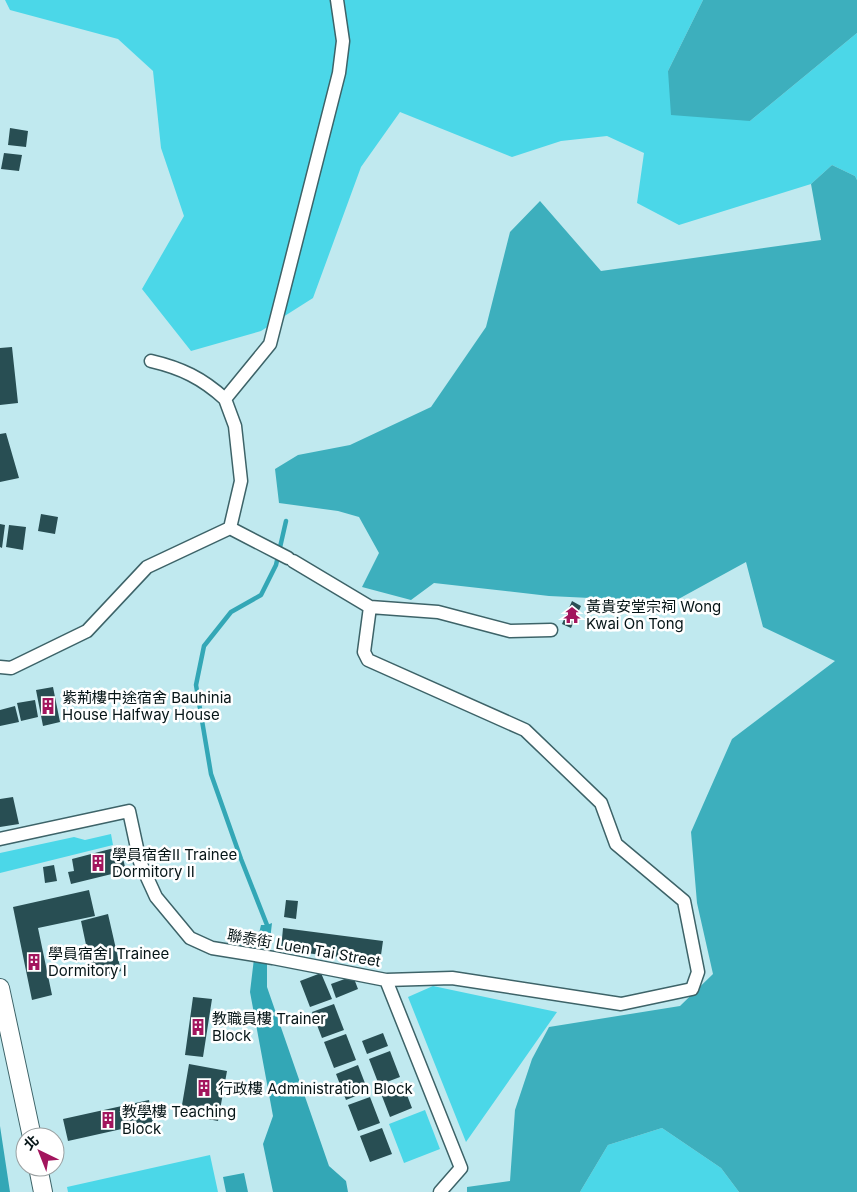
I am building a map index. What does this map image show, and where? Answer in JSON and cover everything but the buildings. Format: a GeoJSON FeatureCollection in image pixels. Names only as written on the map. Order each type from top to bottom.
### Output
{"type":"FeatureCollection","features":[{"type":"Feature","properties":{"kind":"street"},"geometry":{"type":"LineString","coordinates":[[226,399],[270,344],[339,73],[343,41],[337,0]]}},
{"type":"Feature","properties":{"kind":"street"},"geometry":{"type":"LineString","coordinates":[[151,361],[175,367],[200,379],[226,399],[235,426],[241,481],[230,528]]}},
{"type":"Feature","properties":{"kind":"street"},"geometry":{"type":"LineString","coordinates":[[230,528],[264,544],[370,607],[438,612],[510,631],[551,630]]}},
{"type":"Feature","properties":{"kind":"street"},"geometry":{"type":"LineString","coordinates":[[0,667],[11,668],[87,631],[147,568],[230,528]]}},
{"type":"Feature","properties":{"kind":"street"},"geometry":{"type":"LineString","coordinates":[[370,607],[364,652],[368,660],[525,730],[601,803],[616,844],[684,901],[698,972],[692,989],[621,1004],[452,978],[386,980]]}},
{"type":"Feature","properties":{"kind":"street","name":"聯泰街 Luen Tai Street"},"geometry":{"type":"LineString","coordinates":[[0,839],[129,811],[140,862],[156,897],[190,938],[212,948],[386,980],[461,1168],[440,1192]]}},
{"type":"Feature","properties":{"kind":"street"},"geometry":{"type":"LineString","coordinates":[[0,988],[30,1127]]}},
{"type":"Feature","properties":{"kind":"street"},"geometry":{"type":"LineString","coordinates":[[40,1177],[43,1192]]}},
{"type":"Feature","properties":{"kind":"shaded area"},"geometry":{"type":"Polygon","coordinates":[[[5,0],[703,0],[668,71],[750,121],[857,33],[857,180],[855,176],[832,165],[811,184],[679,225],[637,203],[644,153],[607,136],[561,141],[512,157],[400,112],[361,167],[313,298],[261,331],[191,351],[142,289],[184,216],[161,148],[153,71],[118,39],[10,10],[5,0]]]}},
{"type":"Feature","properties":{"kind":"shaded area"},"geometry":{"type":"Polygon","coordinates":[[[703,0],[857,0],[857,33],[750,121],[671,115],[668,71],[703,0]]]}},
{"type":"Feature","properties":{"kind":"shaded area"},"geometry":{"type":"Polygon","coordinates":[[[832,165],[855,176],[857,180],[857,1192],[739,1192],[721,1168],[662,1128],[608,1145],[580,1192],[467,1192],[467,1187],[510,1181],[515,1110],[532,1059],[549,1027],[680,1006],[713,974],[697,903],[691,832],[732,739],[835,661],[763,627],[746,562],[673,602],[549,596],[434,583],[411,600],[362,587],[379,553],[359,517],[338,511],[279,503],[275,469],[298,455],[350,445],[431,407],[486,327],[510,232],[540,201],[601,271],[821,240],[811,184],[832,165]]]}},
{"type":"Feature","properties":{"kind":"shaded area"},"geometry":{"type":"Polygon","coordinates":[[[111,834],[113,845],[0,873],[0,853],[74,837],[85,840],[111,834]]]}},
{"type":"Feature","properties":{"kind":"shaded area"},"geometry":{"type":"Polygon","coordinates":[[[272,923],[267,965],[267,987],[329,1166],[346,1181],[348,1192],[273,1192],[263,1144],[273,1116],[250,992],[255,950],[261,925],[272,923]]]}},
{"type":"Feature","properties":{"kind":"shaded area"},"geometry":{"type":"Polygon","coordinates":[[[433,986],[557,1012],[466,1142],[408,997],[433,986]]]}},
{"type":"Feature","properties":{"kind":"shaded area"},"geometry":{"type":"Polygon","coordinates":[[[425,1110],[440,1149],[404,1163],[389,1124],[425,1110]]]}},
{"type":"Feature","properties":{"kind":"shaded area"},"geometry":{"type":"Polygon","coordinates":[[[0,1126],[10,1192],[0,1192],[0,1126]]]}},
{"type":"Feature","properties":{"kind":"shaded area"},"geometry":{"type":"Polygon","coordinates":[[[662,1128],[721,1168],[739,1192],[580,1192],[608,1145],[662,1128]]]}},
{"type":"Feature","properties":{"kind":"shaded area"},"geometry":{"type":"Polygon","coordinates":[[[210,1155],[218,1192],[68,1192],[67,1187],[210,1155]]]}},
{"type":"Feature","properties":{"kind":"shaded area"},"geometry":{"type":"Polygon","coordinates":[[[244,1173],[248,1192],[226,1192],[223,1177],[244,1173]]]}},
{"type":"Feature","properties":{"kind":"waterway"},"geometry":{"type":"LineString","coordinates":[[266,929],[267,925],[211,774],[196,685],[204,646],[231,612],[261,595],[276,565],[286,521]]}},
{"type":"Feature","properties":{"kind":"place","name":"黃貴安堂宗祠 Wong Kwai On Tong"},"geometry":{"type":"Point","coordinates":[572,615]}},
{"type":"Feature","properties":{"kind":"place","name":"紫荊樓中途宿舍 Bauhinia House Halfway House"},"geometry":{"type":"Point","coordinates":[48,706]}},
{"type":"Feature","properties":{"kind":"place","name":"學員宿舍II Trainee Dormitory II"},"geometry":{"type":"Point","coordinates":[98,863]}},
{"type":"Feature","properties":{"kind":"place","name":"學員宿舍I Trainee Dormitory I"},"geometry":{"type":"Point","coordinates":[34,962]}},
{"type":"Feature","properties":{"kind":"place","name":"教職員樓 Trainer Block"},"geometry":{"type":"Point","coordinates":[198,1027]}},
{"type":"Feature","properties":{"kind":"place","name":"行政樓 Administration Block"},"geometry":{"type":"Point","coordinates":[204,1088]}},
{"type":"Feature","properties":{"kind":"place","name":"教學樓 Teaching Block"},"geometry":{"type":"Point","coordinates":[108,1120]}}]}
